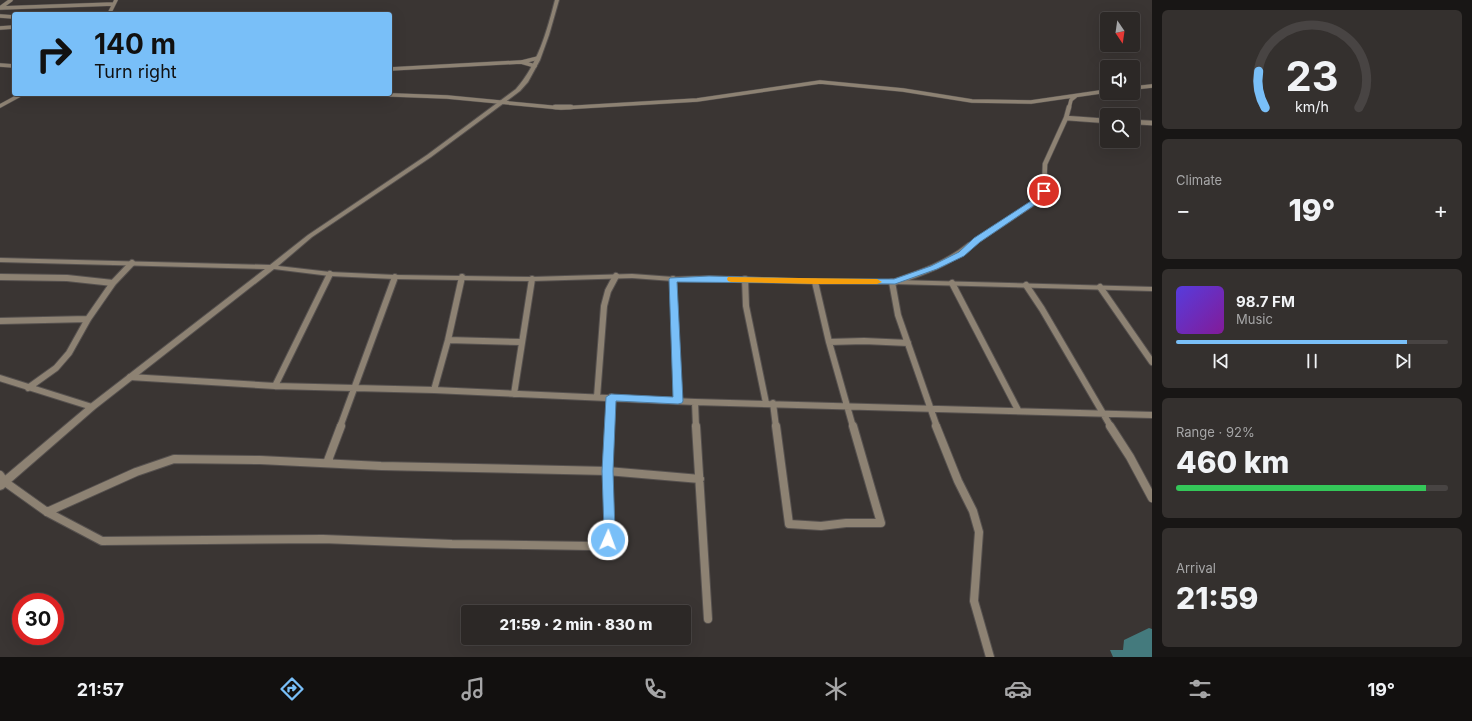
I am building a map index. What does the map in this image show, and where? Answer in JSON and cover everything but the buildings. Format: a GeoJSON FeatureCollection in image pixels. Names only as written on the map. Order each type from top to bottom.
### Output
{"type":"FeatureCollection","features":[{"type":"Feature","properties":{"kind":"street"},"geometry":{"type":"LineString","coordinates":[[0,8],[11,0]]}},
{"type":"Feature","properties":{"kind":"street"},"geometry":{"type":"LineString","coordinates":[[110,12],[116,0]]}},
{"type":"Feature","properties":{"kind":"street"},"geometry":{"type":"LineString","coordinates":[[557,0],[538,58],[526,83],[505,101],[429,156],[310,236],[92,407],[2,481],[46,512],[102,541],[117,543],[322,539],[452,544],[592,546],[602,544],[608,540],[610,531],[607,471],[611,397]]}},
{"type":"Feature","properties":{"kind":"street"},"geometry":{"type":"LineString","coordinates":[[0,8],[114,4]]}},
{"type":"Feature","properties":{"kind":"street"},"geometry":{"type":"LineString","coordinates":[[0,16],[12,16]]}},
{"type":"Feature","properties":{"kind":"street"},"geometry":{"type":"LineString","coordinates":[[0,28],[12,27]]}},
{"type":"Feature","properties":{"kind":"street"},"geometry":{"type":"LineString","coordinates":[[392,69],[521,62],[538,58]]}},
{"type":"Feature","properties":{"kind":"street"},"geometry":{"type":"LineString","coordinates":[[521,62],[535,66]]}},
{"type":"Feature","properties":{"kind":"street"},"geometry":{"type":"LineString","coordinates":[[0,65],[12,66]]}},
{"type":"Feature","properties":{"kind":"street"},"geometry":{"type":"LineString","coordinates":[[392,95],[505,101],[561,108],[707,99],[820,82],[903,90],[972,101],[1031,102],[1100,92]]}},
{"type":"Feature","properties":{"kind":"street"},"geometry":{"type":"LineString","coordinates":[[1140,87],[1152,86]]}},
{"type":"Feature","properties":{"kind":"street"},"geometry":{"type":"LineString","coordinates":[[894,282],[934,268],[957,256],[977,240],[1037,201],[1044,191],[1045,164],[1066,118],[1072,100],[1078,95]]}},
{"type":"Feature","properties":{"kind":"street"},"geometry":{"type":"LineString","coordinates":[[0,106],[18,96]]}},
{"type":"Feature","properties":{"kind":"street"},"geometry":{"type":"LineString","coordinates":[[1066,118],[1100,120]]}},
{"type":"Feature","properties":{"kind":"street"},"geometry":{"type":"LineString","coordinates":[[1140,122],[1152,123]]}},
{"type":"Feature","properties":{"kind":"street"},"geometry":{"type":"LineString","coordinates":[[0,260],[272,267],[330,274],[395,277],[532,279],[616,276],[673,279],[952,283],[1152,289]]}},
{"type":"Feature","properties":{"kind":"street"},"geometry":{"type":"LineString","coordinates":[[28,388],[56,368],[69,353],[88,319],[113,283],[132,263]]}},
{"type":"Feature","properties":{"kind":"street"},"geometry":{"type":"LineString","coordinates":[[274,386],[330,274]]}},
{"type":"Feature","properties":{"kind":"street"},"geometry":{"type":"LineString","coordinates":[[597,397],[604,306],[608,291],[616,276]]}},
{"type":"Feature","properties":{"kind":"street"},"geometry":{"type":"LineString","coordinates":[[0,277],[66,278],[113,283]]}},
{"type":"Feature","properties":{"kind":"street"},"geometry":{"type":"LineString","coordinates":[[327,463],[395,277]]}},
{"type":"Feature","properties":{"kind":"street"},"geometry":{"type":"LineString","coordinates":[[434,390],[448,340],[462,277]]}},
{"type":"Feature","properties":{"kind":"street"},"geometry":{"type":"LineString","coordinates":[[514,394],[532,279]]}},
{"type":"Feature","properties":{"kind":"street"},"geometry":{"type":"LineString","coordinates":[[673,279],[678,401]]}},
{"type":"Feature","properties":{"kind":"street"},"geometry":{"type":"LineString","coordinates":[[745,279],[746,306],[770,403],[789,524],[821,526],[846,523],[881,523],[829,342],[815,282]]}},
{"type":"Feature","properties":{"kind":"street"},"geometry":{"type":"LineString","coordinates":[[894,282],[898,315],[929,407],[958,481],[977,524],[979,532],[974,601],[990,657]]}},
{"type":"Feature","properties":{"kind":"street"},"geometry":{"type":"LineString","coordinates":[[952,283],[1018,410]]}},
{"type":"Feature","properties":{"kind":"street"},"geometry":{"type":"LineString","coordinates":[[1026,286],[1042,309],[1102,413],[1130,457],[1152,498]]}},
{"type":"Feature","properties":{"kind":"street"},"geometry":{"type":"LineString","coordinates":[[1100,287],[1152,362]]}},
{"type":"Feature","properties":{"kind":"street"},"geometry":{"type":"LineString","coordinates":[[0,321],[88,319]]}},
{"type":"Feature","properties":{"kind":"street"},"geometry":{"type":"LineString","coordinates":[[448,340],[521,342]]}},
{"type":"Feature","properties":{"kind":"street"},"geometry":{"type":"LineString","coordinates":[[829,342],[864,341],[908,343]]}},
{"type":"Feature","properties":{"kind":"street"},"geometry":{"type":"LineString","coordinates":[[130,377],[274,386],[434,390],[695,402],[929,407],[1152,415]]}},
{"type":"Feature","properties":{"kind":"street"},"geometry":{"type":"LineString","coordinates":[[0,378],[92,407]]}},
{"type":"Feature","properties":{"kind":"street"},"geometry":{"type":"LineString","coordinates":[[695,402],[708,619]]}},
{"type":"Feature","properties":{"kind":"street"},"geometry":{"type":"LineString","coordinates":[[46,512],[130,475],[174,459],[260,460],[607,471],[700,479]]}},
{"type":"Feature","properties":{"kind":"water"},"geometry":{"type":"Polygon","coordinates":[[[1149,628],[1152,629],[1152,657],[1113,657],[1110,650],[1123,650],[1124,640],[1149,628]]]}},
{"type":"Feature","properties":{"kind":"slow traffic"},"geometry":{"type":"LineString","coordinates":[[731,279],[815,282],[877,282]]}},
{"type":"Feature","properties":{"kind":"route"},"geometry":{"type":"LineString","coordinates":[[608,540],[610,531],[607,471],[611,397],[678,401],[673,279],[709,278],[815,282],[895,282],[934,268],[961,254],[977,240],[1037,201],[1044,191]]}}]}
